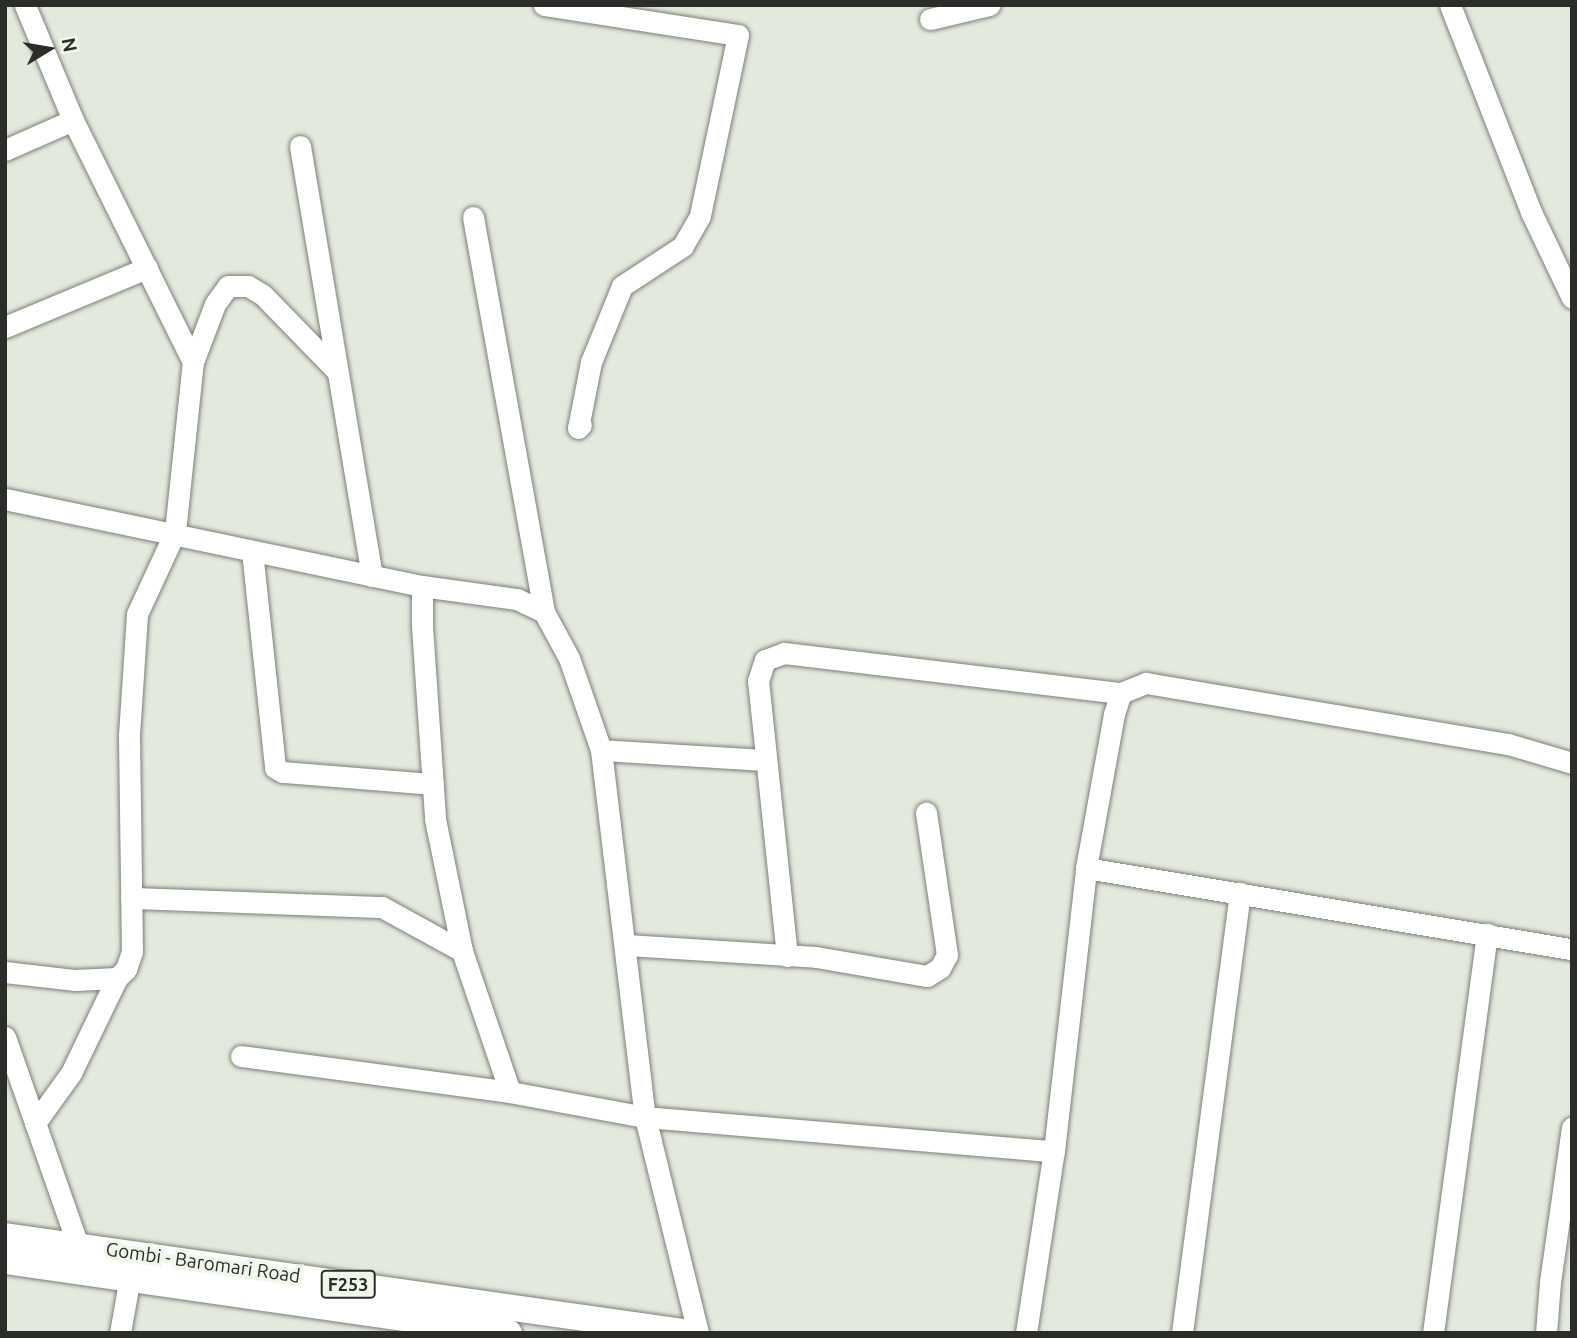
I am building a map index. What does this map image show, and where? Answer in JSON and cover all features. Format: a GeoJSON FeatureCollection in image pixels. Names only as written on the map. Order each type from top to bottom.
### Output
{"type":"FeatureCollection","features":[{"type":"Feature","properties":{"kind":"main road","name":"Gombi - Baromari Road"},"geometry":{"type":"LineString","coordinates":[[5,1236],[78,1246],[131,1266],[509,1333]]}},
{"type":"Feature","properties":{"kind":"main road","name":"Gombi - Baromari Road"},"geometry":{"type":"LineString","coordinates":[[5,1261],[131,1266],[615,1327],[691,1333]]}},
{"type":"Feature","properties":{"kind":"street"},"geometry":{"type":"LineString","coordinates":[[24,5],[73,120],[193,362]]}},
{"type":"Feature","properties":{"kind":"street"},"geometry":{"type":"LineString","coordinates":[[544,5],[590,9],[738,35],[700,216],[683,246],[622,286],[591,362],[578,428],[581,425]]}},
{"type":"Feature","properties":{"kind":"street"},"geometry":{"type":"LineString","coordinates":[[930,19],[989,5]]}},
{"type":"Feature","properties":{"kind":"street"},"geometry":{"type":"LineString","coordinates":[[1450,5],[1531,212],[1572,298]]}},
{"type":"Feature","properties":{"kind":"street"},"geometry":{"type":"LineString","coordinates":[[5,150],[73,120]]}},
{"type":"Feature","properties":{"kind":"street"},"geometry":{"type":"LineString","coordinates":[[300,146],[372,576]]}},
{"type":"Feature","properties":{"kind":"street"},"geometry":{"type":"LineString","coordinates":[[474,217],[544,612],[569,658],[601,750],[627,945],[645,1117],[698,1333]]}},
{"type":"Feature","properties":{"kind":"street"},"geometry":{"type":"LineString","coordinates":[[5,327],[147,268]]}},
{"type":"Feature","properties":{"kind":"street"},"geometry":{"type":"LineString","coordinates":[[35,1123],[71,1073],[117,978],[126,969],[132,952],[129,735],[137,614],[175,532],[193,362],[215,304],[228,286],[248,286],[263,295],[338,371]]}},
{"type":"Feature","properties":{"kind":"street"},"geometry":{"type":"LineString","coordinates":[[5,499],[175,532],[252,551],[422,586],[517,599],[544,612]]}},
{"type":"Feature","properties":{"kind":"street"},"geometry":{"type":"LineString","coordinates":[[252,551],[275,768],[283,772],[433,784]]}},
{"type":"Feature","properties":{"kind":"street"},"geometry":{"type":"LineString","coordinates":[[422,586],[422,626],[435,819],[462,951],[510,1092]]}},
{"type":"Feature","properties":{"kind":"street"},"geometry":{"type":"LineString","coordinates":[[787,956],[758,681],[765,660],[784,653],[1121,693],[1146,683],[1508,744],[1572,763]]}},
{"type":"Feature","properties":{"kind":"street"},"geometry":{"type":"LineString","coordinates":[[1026,1333],[1054,1151],[1086,868],[1114,714],[1121,693]]}},
{"type":"Feature","properties":{"kind":"street"},"geometry":{"type":"LineString","coordinates":[[601,750],[766,760]]}},
{"type":"Feature","properties":{"kind":"street"},"geometry":{"type":"LineString","coordinates":[[627,945],[816,957],[927,976],[940,968],[947,954],[926,813]]}},
{"type":"Feature","properties":{"kind":"street"},"geometry":{"type":"LineString","coordinates":[[1086,868],[1572,950]]}},
{"type":"Feature","properties":{"kind":"street"},"geometry":{"type":"LineString","coordinates":[[1182,1333],[1240,893]]}},
{"type":"Feature","properties":{"kind":"street"},"geometry":{"type":"LineString","coordinates":[[131,898],[382,907],[462,951]]}},
{"type":"Feature","properties":{"kind":"street"},"geometry":{"type":"LineString","coordinates":[[1433,1333],[1488,934]]}},
{"type":"Feature","properties":{"kind":"street"},"geometry":{"type":"LineString","coordinates":[[5,972],[74,980],[117,978]]}},
{"type":"Feature","properties":{"kind":"street"},"geometry":{"type":"LineString","coordinates":[[5,1037],[78,1246]]}},
{"type":"Feature","properties":{"kind":"street"},"geometry":{"type":"LineString","coordinates":[[241,1056],[510,1092],[645,1117],[1054,1151]]}},
{"type":"Feature","properties":{"kind":"street"},"geometry":{"type":"LineString","coordinates":[[1546,1333],[1550,1282],[1572,1128]]}},
{"type":"Feature","properties":{"kind":"street"},"geometry":{"type":"LineString","coordinates":[[120,1333],[131,1266]]}}]}
